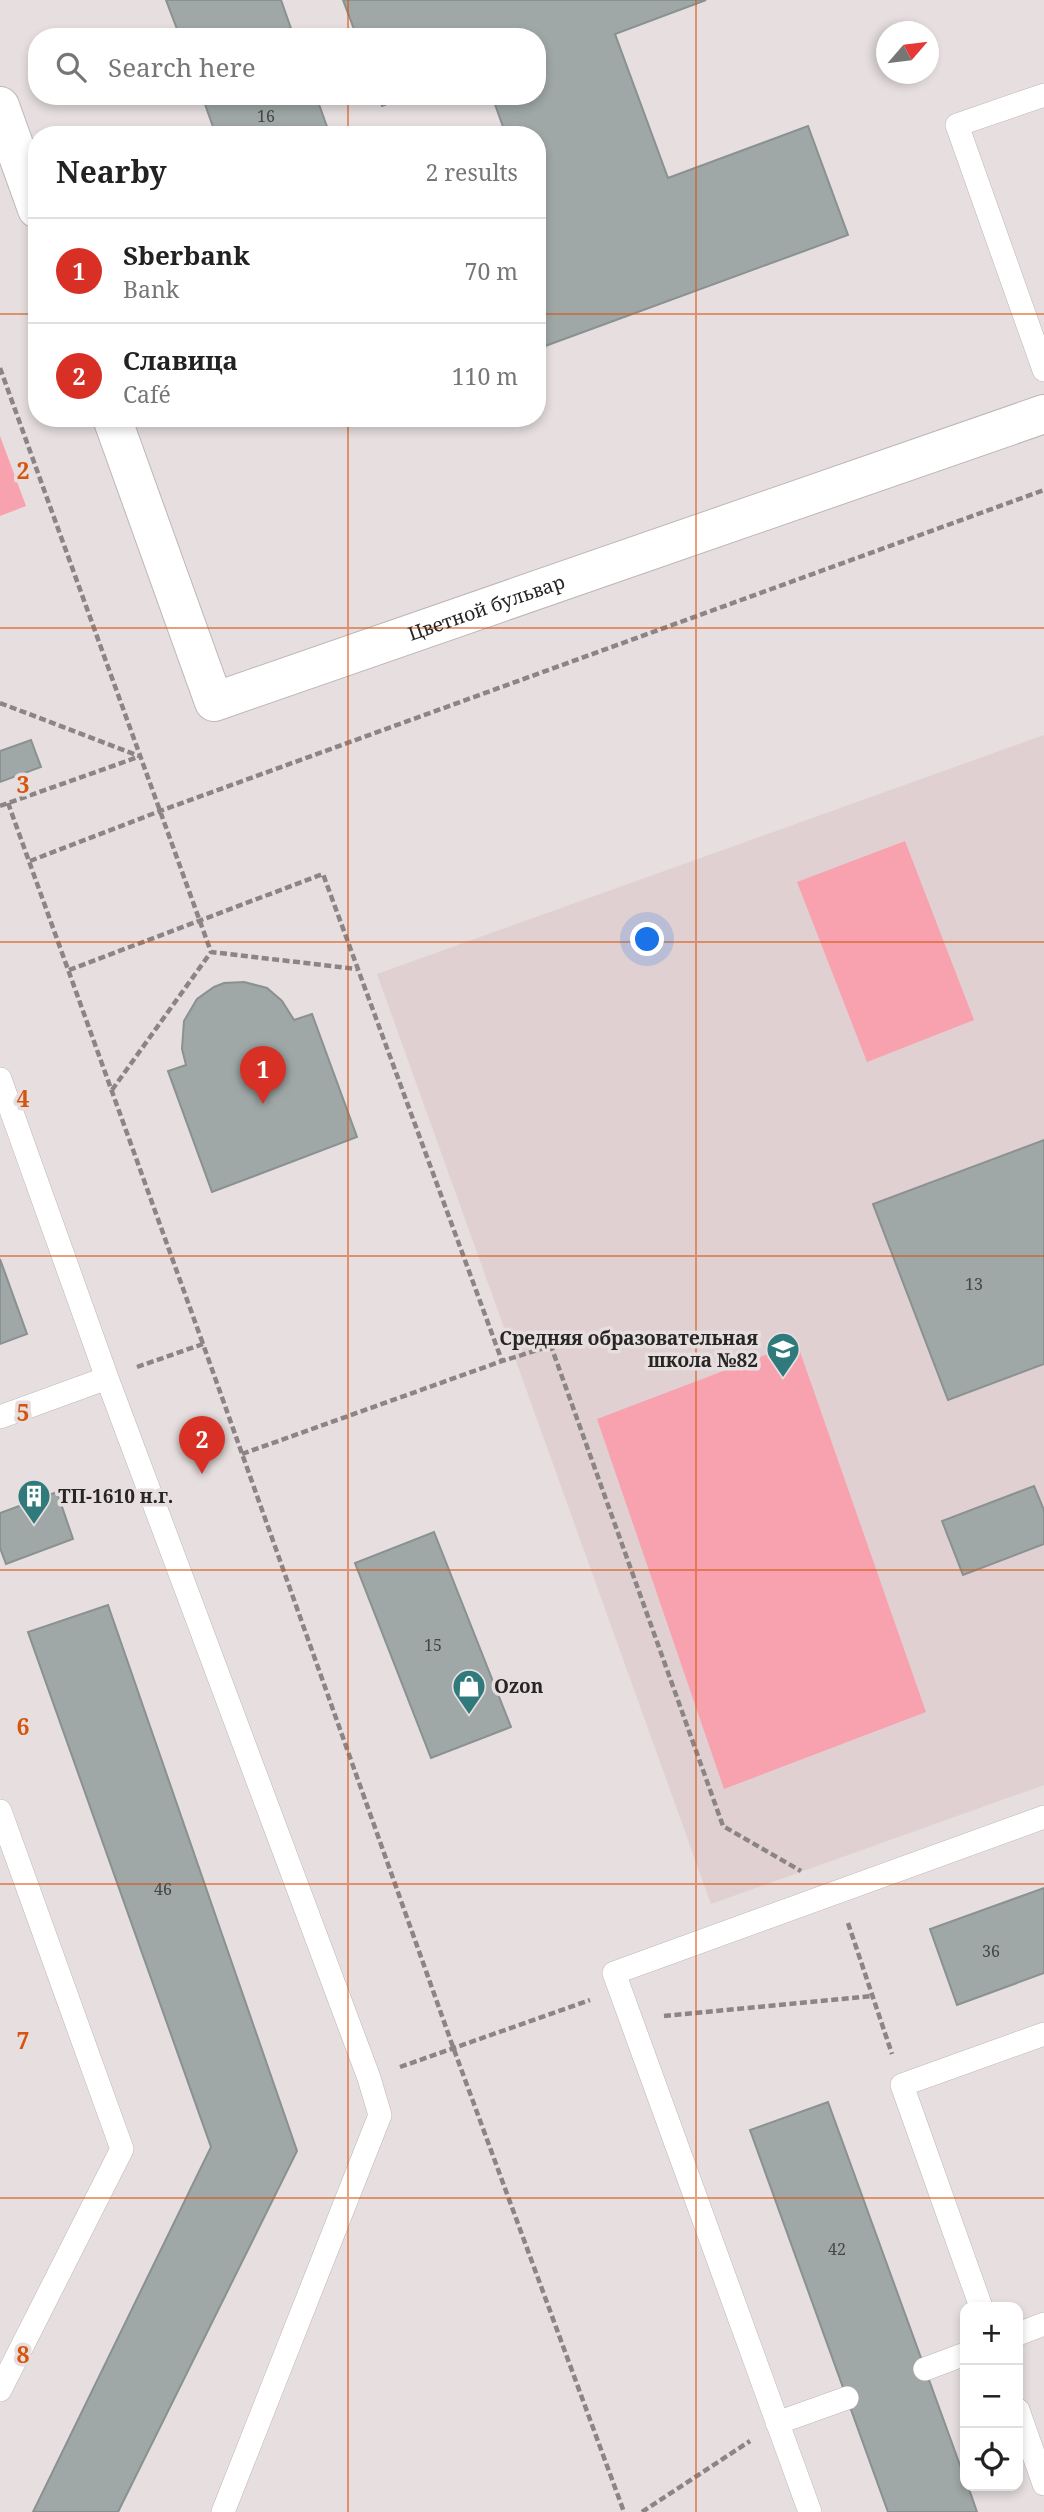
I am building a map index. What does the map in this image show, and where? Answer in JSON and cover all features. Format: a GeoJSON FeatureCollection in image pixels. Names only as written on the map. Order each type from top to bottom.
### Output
{"type":"FeatureCollection","features":[{"type":"Feature","properties":{"kind":"street"},"geometry":{"type":"LineString","coordinates":[[0,106],[28,184]]}},
{"type":"Feature","properties":{"kind":"street","name":"Цветной бульвар"},"geometry":{"type":"LineString","coordinates":[[115,427],[214,702],[1044,414]]}},
{"type":"Feature","properties":{"kind":"lane"},"geometry":{"type":"LineString","coordinates":[[1044,95],[957,125],[1044,370]]}},
{"type":"Feature","properties":{"kind":"lane"},"geometry":{"type":"LineString","coordinates":[[0,1079],[107,1378],[369,2078],[380,2115],[223,2512]]}},
{"type":"Feature","properties":{"kind":"lane"},"geometry":{"type":"LineString","coordinates":[[0,1417],[107,1378]]}},
{"type":"Feature","properties":{"kind":"lane"},"geometry":{"type":"LineString","coordinates":[[0,1811],[122,2149],[0,2390]]}},
{"type":"Feature","properties":{"kind":"lane"},"geometry":{"type":"LineString","coordinates":[[810,2512],[614,1973],[1044,1816]]}},
{"type":"Feature","properties":{"kind":"lane"},"geometry":{"type":"LineString","coordinates":[[979,2302],[902,2085],[1044,2035]]}},
{"type":"Feature","properties":{"kind":"lane"},"geometry":{"type":"LineString","coordinates":[[1023,2332],[1044,2324]]}},
{"type":"Feature","properties":{"kind":"lane"},"geometry":{"type":"LineString","coordinates":[[925,2369],[960,2356]]}},
{"type":"Feature","properties":{"kind":"lane"},"geometry":{"type":"LineString","coordinates":[[777,2423],[847,2398]]}},
{"type":"Feature","properties":{"kind":"lane"},"geometry":{"type":"LineString","coordinates":[[1023,2424],[1044,2484]]}},
{"type":"Feature","properties":{"kind":"path"},"geometry":{"type":"LineString","coordinates":[[0,368],[138,756],[211,951]]}},
{"type":"Feature","properties":{"kind":"path"},"geometry":{"type":"LineString","coordinates":[[30,861],[160,811],[1044,490]]}},
{"type":"Feature","properties":{"kind":"path"},"geometry":{"type":"LineString","coordinates":[[0,704],[138,756]]}},
{"type":"Feature","properties":{"kind":"path"},"geometry":{"type":"LineString","coordinates":[[0,806],[138,756]]}},
{"type":"Feature","properties":{"kind":"path"},"geometry":{"type":"LineString","coordinates":[[8,803],[453,2048],[624,2512]]}},
{"type":"Feature","properties":{"kind":"path"},"geometry":{"type":"LineString","coordinates":[[69,970],[323,873],[502,1361]]}},
{"type":"Feature","properties":{"kind":"path"},"geometry":{"type":"LineString","coordinates":[[211,951],[358,969]]}},
{"type":"Feature","properties":{"kind":"path"},"geometry":{"type":"LineString","coordinates":[[112,1090],[211,951]]}},
{"type":"Feature","properties":{"kind":"path"},"geometry":{"type":"LineString","coordinates":[[107,1378],[203,1344]]}},
{"type":"Feature","properties":{"kind":"path"},"geometry":{"type":"LineString","coordinates":[[242,1454],[551,1346],[723,1826],[838,1892],[902,2085]]}},
{"type":"Feature","properties":{"kind":"path"},"geometry":{"type":"LineString","coordinates":[[369,2078],[620,1990]]}},
{"type":"Feature","properties":{"kind":"path"},"geometry":{"type":"LineString","coordinates":[[632,2019],[873,1996]]}},
{"type":"Feature","properties":{"kind":"path"},"geometry":{"type":"LineString","coordinates":[[642,2512],[777,2423]]}},
{"type":"Feature","properties":{"kind":"shaded area"},"geometry":{"type":"Polygon","coordinates":[[[0,436],[26,506],[0,516],[0,436]]]}},
{"type":"Feature","properties":{"kind":"shaded area","name":"Средняя образовательная школа №82"},"geometry":{"type":"Polygon","coordinates":[[[1044,735],[1044,1785],[711,1904],[377,974],[1044,735]]]}},
{"type":"Feature","properties":{"kind":"shaded area"},"geometry":{"type":"Polygon","coordinates":[[[905,841],[974,1020],[867,1062],[797,882],[905,841]]]}},
{"type":"Feature","properties":{"kind":"shaded area"},"geometry":{"type":"Polygon","coordinates":[[[797,1343],[926,1712],[724,1789],[597,1419],[797,1343]]]}},
{"type":"Feature","properties":{"kind":"building"},"geometry":{"type":"Polygon","coordinates":[[[166,0],[281,0],[291,28],[177,28],[166,0]]]}},
{"type":"Feature","properties":{"kind":"building"},"geometry":{"type":"Polygon","coordinates":[[[343,0],[706,0],[615,34],[668,178],[808,126],[848,235],[546,346],[546,126],[503,126],[495,105],[546,105],[546,28],[354,28],[343,0]]]}},
{"type":"Feature","properties":{"kind":"building"},"geometry":{"type":"Polygon","coordinates":[[[205,105],[319,105],[327,126],[213,126],[205,105]]]}},
{"type":"Feature","properties":{"kind":"building"},"geometry":{"type":"Polygon","coordinates":[[[31,740],[41,767],[0,782],[0,751],[31,740]]]}},
{"type":"Feature","properties":{"kind":"building"},"geometry":{"type":"Polygon","coordinates":[[[244,982],[267,988],[282,1001],[294,1020],[312,1014],[357,1137],[212,1192],[168,1071],[186,1065],[182,1049],[184,1021],[197,999],[224,983],[244,982]]]}},
{"type":"Feature","properties":{"kind":"building"},"geometry":{"type":"Polygon","coordinates":[[[1044,1140],[1044,1364],[948,1400],[873,1204],[1044,1140]]]}},
{"type":"Feature","properties":{"kind":"building"},"geometry":{"type":"Polygon","coordinates":[[[0,1259],[27,1334],[0,1344],[0,1259]]]}},
{"type":"Feature","properties":{"kind":"building"},"geometry":{"type":"Polygon","coordinates":[[[1034,1486],[1044,1510],[1044,1544],[963,1575],[942,1521],[1034,1486]]]}},
{"type":"Feature","properties":{"kind":"building","name":"ТП-1610 н.г."},"geometry":{"type":"Polygon","coordinates":[[[57,1492],[73,1539],[6,1564],[0,1548],[0,1513],[57,1492]]]}},
{"type":"Feature","properties":{"kind":"building"},"geometry":{"type":"Polygon","coordinates":[[[434,1532],[511,1727],[431,1758],[355,1563],[434,1532]]]}},
{"type":"Feature","properties":{"kind":"building"},"geometry":{"type":"Polygon","coordinates":[[[108,1605],[297,2151],[118,2512],[33,2512],[211,2147],[28,1632],[108,1605]]]}},
{"type":"Feature","properties":{"kind":"building"},"geometry":{"type":"Polygon","coordinates":[[[1044,1888],[1044,1973],[957,2005],[930,1929],[1044,1888]]]}},
{"type":"Feature","properties":{"kind":"building"},"geometry":{"type":"Polygon","coordinates":[[[828,2102],[960,2465],[960,2491],[970,2491],[977,2512],[888,2512],[750,2130],[828,2102]]]}},
{"type":"Feature","properties":{"kind":"place","name":"Sberbank"},"geometry":{"type":"Point","coordinates":[263,1104]}},
{"type":"Feature","properties":{"kind":"place","name":"Средняя образовательная школа №82"},"geometry":{"type":"Point","coordinates":[783,1379]}},
{"type":"Feature","properties":{"kind":"place","name":"Славица"},"geometry":{"type":"Point","coordinates":[202,1474]}},
{"type":"Feature","properties":{"kind":"place","name":"ТП-1610 н.г."},"geometry":{"type":"Point","coordinates":[34,1526]}},
{"type":"Feature","properties":{"kind":"place","name":"Ozon"},"geometry":{"type":"Point","coordinates":[469,1716]}}]}
